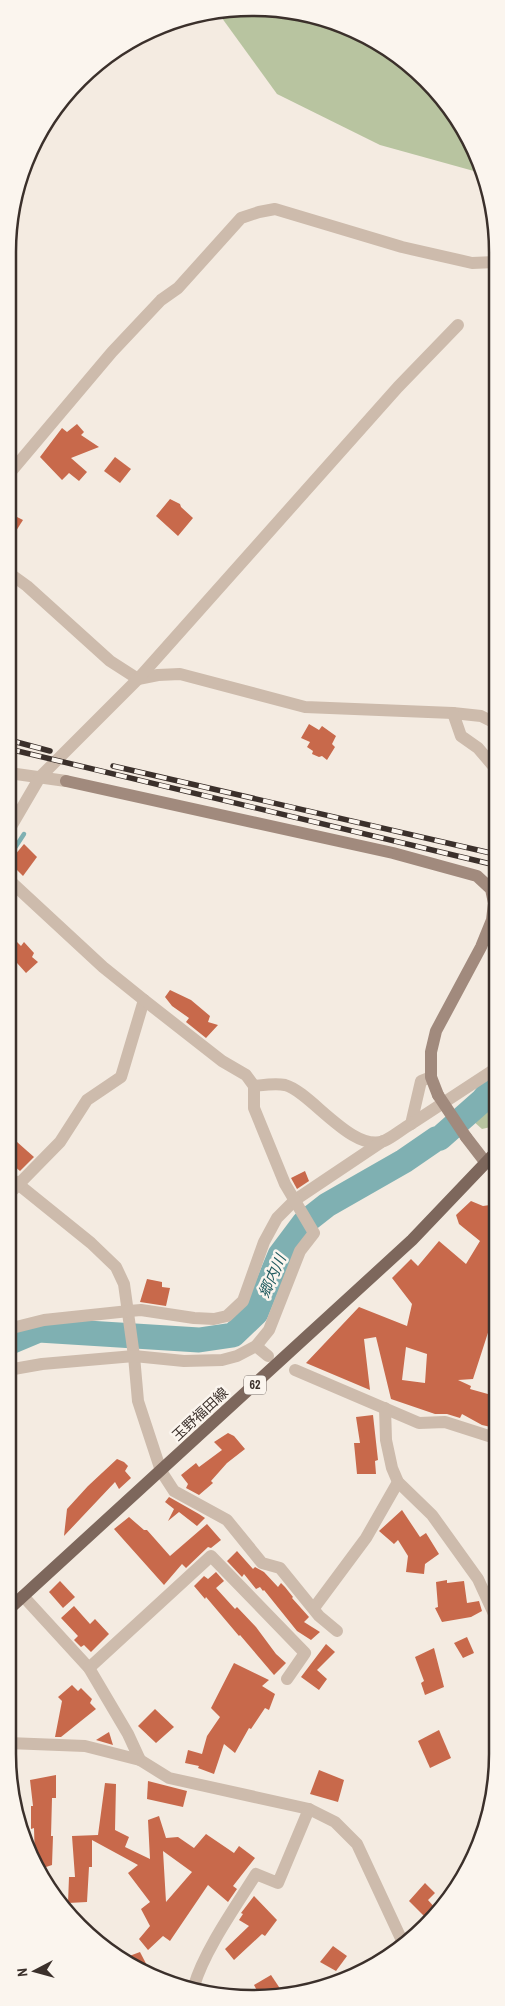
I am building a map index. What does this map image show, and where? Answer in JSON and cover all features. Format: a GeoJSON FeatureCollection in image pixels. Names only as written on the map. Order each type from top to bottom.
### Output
{"type":"FeatureCollection","features":[{"type":"Feature","properties":{"kind":"main road","name":"玉野福田線"},"geometry":{"type":"LineString","coordinates":[[16,1603],[412,1240],[489,1160]]}},
{"type":"Feature","properties":{"kind":"street"},"geometry":{"type":"LineString","coordinates":[[16,466],[112,352],[161,300],[178,288],[241,218],[259,212],[275,210],[402,247],[472,263],[489,262]]}},
{"type":"Feature","properties":{"kind":"street"},"geometry":{"type":"LineString","coordinates":[[16,818],[40,777],[138,679],[398,387],[458,325]]}},
{"type":"Feature","properties":{"kind":"street"},"geometry":{"type":"LineString","coordinates":[[16,578],[110,661],[138,679],[158,675],[180,674],[306,707],[454,713],[481,716],[489,720]]}},
{"type":"Feature","properties":{"kind":"street"},"geometry":{"type":"LineString","coordinates":[[454,713],[461,736],[478,748],[489,761]]}},
{"type":"Feature","properties":{"kind":"street"},"geometry":{"type":"LineString","coordinates":[[16,774],[66,781],[393,853],[477,876],[489,887]]}},
{"type":"Feature","properties":{"kind":"street"},"geometry":{"type":"LineString","coordinates":[[16,886],[104,967],[144,1000],[222,1061],[246,1075],[254,1086],[254,1108],[285,1184],[314,1233],[300,1250],[269,1330],[256,1346],[237,1356],[222,1360],[184,1362],[134,1353],[16,1369]]}},
{"type":"Feature","properties":{"kind":"street"},"geometry":{"type":"LineString","coordinates":[[486,1163],[438,1095],[431,1077],[431,1052],[436,1031],[489,933]]}},
{"type":"Feature","properties":{"kind":"street"},"geometry":{"type":"LineString","coordinates":[[16,1178],[60,1142],[86,1100],[121,1077],[144,1000]]}},
{"type":"Feature","properties":{"kind":"street"},"geometry":{"type":"LineString","coordinates":[[16,1327],[44,1320],[130,1316],[141,1310],[194,1318],[214,1319],[227,1316],[243,1301],[264,1242],[277,1218],[296,1202],[362,1155],[489,1072]]}},
{"type":"Feature","properties":{"kind":"street"},"geometry":{"type":"LineString","coordinates":[[411,1124],[421,1082],[431,1077]]}},
{"type":"Feature","properties":{"kind":"street"},"geometry":{"type":"LineString","coordinates":[[254,1086],[272,1084],[286,1086],[297,1092],[355,1136],[371,1142],[383,1141]]}},
{"type":"Feature","properties":{"kind":"street"},"geometry":{"type":"LineString","coordinates":[[355,1136],[362,1155]]}},
{"type":"Feature","properties":{"kind":"street"},"geometry":{"type":"LineString","coordinates":[[16,1182],[91,1243],[116,1267],[124,1284],[130,1316],[138,1401],[161,1471],[174,1491],[227,1520],[262,1564],[280,1568],[319,1616],[337,1631]]}},
{"type":"Feature","properties":{"kind":"street"},"geometry":{"type":"LineString","coordinates":[[256,1346],[268,1356]]}},
{"type":"Feature","properties":{"kind":"street"},"geometry":{"type":"LineString","coordinates":[[294,1370],[419,1423],[445,1422],[489,1436]]}},
{"type":"Feature","properties":{"kind":"street"},"geometry":{"type":"LineString","coordinates":[[385,1408],[388,1449],[392,1468],[398,1482],[432,1515],[478,1579],[489,1603]]}},
{"type":"Feature","properties":{"kind":"street"},"geometry":{"type":"LineString","coordinates":[[314,1608],[366,1538],[398,1482]]}},
{"type":"Feature","properties":{"kind":"street"},"geometry":{"type":"LineString","coordinates":[[89,1668],[211,1556],[305,1653],[287,1679]]}},
{"type":"Feature","properties":{"kind":"street"},"geometry":{"type":"LineString","coordinates":[[23,1596],[89,1668],[128,1734],[140,1760]]}},
{"type":"Feature","properties":{"kind":"street"},"geometry":{"type":"LineString","coordinates":[[16,1743],[86,1746],[140,1760],[169,1778],[309,1809],[334,1822],[357,1844],[400,1937]]}},
{"type":"Feature","properties":{"kind":"street"},"geometry":{"type":"LineString","coordinates":[[195,1983],[197,1974],[229,1916],[256,1874],[278,1883],[309,1809]]}},
{"type":"Feature","properties":{"kind":"green space"},"geometry":{"type":"Polygon","coordinates":[[[268,17],[314,24],[343,34],[371,48],[420,85],[449,121],[474,171],[380,145],[277,94],[222,18],[268,17]]]}},
{"type":"Feature","properties":{"kind":"green space"},"geometry":{"type":"Polygon","coordinates":[[[489,1100],[489,1127],[482,1129],[472,1120],[489,1100]]]}},
{"type":"Feature","properties":{"kind":"building"},"geometry":{"type":"Polygon","coordinates":[[[77,424],[84,432],[81,435],[99,447],[71,458],[87,472],[79,481],[69,473],[62,480],[40,457],[62,428],[67,432],[77,424]]]}},
{"type":"Feature","properties":{"kind":"building"},"geometry":{"type":"Polygon","coordinates":[[[115,457],[131,469],[120,483],[104,471],[115,457]]]}},
{"type":"Feature","properties":{"kind":"building"},"geometry":{"type":"Polygon","coordinates":[[[170,499],[180,504],[193,518],[178,536],[156,516],[170,499]]]}},
{"type":"Feature","properties":{"kind":"building"},"geometry":{"type":"Polygon","coordinates":[[[16,516],[23,520],[16,531],[16,516]]]}},
{"type":"Feature","properties":{"kind":"building"},"geometry":{"type":"Polygon","coordinates":[[[309,724],[319,730],[322,726],[336,736],[332,744],[335,747],[327,760],[322,756],[319,757],[312,754],[313,751],[307,747],[310,742],[301,738],[309,724]]]}},
{"type":"Feature","properties":{"kind":"building"},"geometry":{"type":"Polygon","coordinates":[[[24,844],[37,857],[23,876],[16,869],[16,854],[24,844]]]}},
{"type":"Feature","properties":{"kind":"building"},"geometry":{"type":"Polygon","coordinates":[[[17,942],[21,946],[24,942],[34,953],[32,957],[38,962],[26,973],[16,962],[17,942]]]}},
{"type":"Feature","properties":{"kind":"building"},"geometry":{"type":"Polygon","coordinates":[[[170,990],[191,1000],[210,1016],[208,1022],[218,1025],[206,1038],[186,1022],[189,1018],[172,1006],[165,997],[170,990]]]}},
{"type":"Feature","properties":{"kind":"building"},"geometry":{"type":"Polygon","coordinates":[[[16,1141],[34,1157],[20,1171],[16,1168],[16,1141]]]}},
{"type":"Feature","properties":{"kind":"building"},"geometry":{"type":"Polygon","coordinates":[[[305,1171],[309,1181],[297,1189],[291,1178],[305,1171]]]}},
{"type":"Feature","properties":{"kind":"building"},"geometry":{"type":"Polygon","coordinates":[[[471,1201],[483,1206],[489,1205],[489,1330],[473,1379],[458,1380],[471,1386],[470,1389],[489,1394],[489,1427],[462,1414],[460,1418],[447,1414],[435,1414],[391,1399],[376,1337],[364,1339],[370,1390],[306,1363],[359,1307],[407,1326],[412,1304],[392,1278],[411,1259],[418,1266],[439,1241],[466,1264],[480,1241],[459,1224],[456,1215],[471,1201]],[[406,1347],[402,1380],[425,1383],[427,1354],[406,1347]]]}},
{"type":"Feature","properties":{"kind":"building"},"geometry":{"type":"Polygon","coordinates":[[[147,1279],[162,1282],[162,1287],[170,1288],[166,1306],[140,1302],[147,1279]]]}},
{"type":"Feature","properties":{"kind":"building"},"geometry":{"type":"Polygon","coordinates":[[[373,1415],[378,1460],[375,1461],[376,1474],[357,1474],[354,1443],[360,1443],[356,1417],[373,1415]]]}},
{"type":"Feature","properties":{"kind":"building"},"geometry":{"type":"Polygon","coordinates":[[[228,1433],[234,1436],[245,1449],[227,1463],[211,1481],[213,1483],[199,1495],[186,1488],[188,1484],[181,1475],[196,1463],[199,1467],[222,1450],[214,1442],[228,1433]]]}},
{"type":"Feature","properties":{"kind":"building"},"geometry":{"type":"Polygon","coordinates":[[[117,1459],[128,1466],[125,1471],[131,1478],[119,1489],[115,1482],[64,1536],[67,1509],[117,1459]]]}},
{"type":"Feature","properties":{"kind":"building"},"geometry":{"type":"Polygon","coordinates":[[[169,1497],[205,1518],[197,1526],[179,1512],[168,1521],[174,1509],[165,1502],[169,1497]]]}},
{"type":"Feature","properties":{"kind":"building"},"geometry":{"type":"Polygon","coordinates":[[[402,1510],[420,1537],[426,1533],[439,1554],[425,1564],[424,1574],[406,1572],[408,1556],[398,1540],[394,1544],[379,1531],[402,1510]]]}},
{"type":"Feature","properties":{"kind":"building"},"geometry":{"type":"Polygon","coordinates":[[[129,1517],[144,1530],[147,1530],[170,1556],[207,1524],[221,1540],[211,1548],[208,1547],[186,1568],[182,1564],[164,1585],[114,1529],[129,1517]]]}},
{"type":"Feature","properties":{"kind":"building"},"geometry":{"type":"Polygon","coordinates":[[[237,1551],[253,1569],[255,1567],[264,1572],[278,1587],[281,1583],[309,1617],[304,1622],[320,1632],[311,1640],[297,1631],[264,1590],[260,1587],[256,1589],[244,1574],[242,1577],[227,1561],[237,1551]]]}},
{"type":"Feature","properties":{"kind":"building"},"geometry":{"type":"Polygon","coordinates":[[[216,1572],[224,1581],[216,1588],[235,1609],[237,1607],[256,1627],[276,1654],[286,1663],[274,1675],[206,1597],[205,1599],[194,1586],[204,1576],[208,1579],[216,1572]]]}},
{"type":"Feature","properties":{"kind":"building"},"geometry":{"type":"Polygon","coordinates":[[[447,1580],[447,1583],[464,1581],[467,1603],[479,1601],[482,1611],[471,1617],[442,1622],[435,1608],[438,1607],[436,1582],[447,1580]]]}},
{"type":"Feature","properties":{"kind":"building"},"geometry":{"type":"Polygon","coordinates":[[[60,1581],[75,1597],[63,1608],[49,1592],[60,1581]]]}},
{"type":"Feature","properties":{"kind":"building"},"geometry":{"type":"Polygon","coordinates":[[[74,1606],[90,1624],[95,1619],[109,1634],[91,1652],[84,1645],[81,1647],[74,1640],[78,1636],[61,1618],[74,1606]]]}},
{"type":"Feature","properties":{"kind":"building"},"geometry":{"type":"Polygon","coordinates":[[[467,1637],[474,1653],[463,1658],[454,1643],[467,1637]]]}},
{"type":"Feature","properties":{"kind":"building"},"geometry":{"type":"Polygon","coordinates":[[[326,1644],[335,1652],[317,1670],[327,1679],[319,1690],[301,1677],[326,1644]]]}},
{"type":"Feature","properties":{"kind":"building"},"geometry":{"type":"Polygon","coordinates":[[[434,1648],[444,1687],[425,1695],[421,1683],[424,1681],[415,1657],[434,1648]]]}},
{"type":"Feature","properties":{"kind":"building"},"geometry":{"type":"Polygon","coordinates":[[[234,1663],[269,1680],[262,1686],[275,1694],[269,1710],[265,1708],[251,1729],[249,1728],[235,1753],[224,1744],[214,1774],[198,1768],[199,1766],[185,1763],[188,1750],[202,1754],[207,1736],[220,1717],[211,1708],[234,1663]]]}},
{"type":"Feature","properties":{"kind":"building"},"geometry":{"type":"Polygon","coordinates":[[[72,1685],[78,1691],[81,1688],[92,1699],[90,1703],[96,1709],[61,1737],[55,1737],[62,1701],[58,1697],[72,1685]]]}},
{"type":"Feature","properties":{"kind":"building"},"geometry":{"type":"Polygon","coordinates":[[[155,1709],[174,1727],[156,1743],[138,1726],[155,1709]]]}},
{"type":"Feature","properties":{"kind":"building"},"geometry":{"type":"Polygon","coordinates":[[[439,1730],[451,1758],[430,1768],[418,1741],[439,1730]]]}},
{"type":"Feature","properties":{"kind":"building"},"geometry":{"type":"Polygon","coordinates":[[[109,1732],[113,1745],[96,1740],[109,1732]]]}},
{"type":"Feature","properties":{"kind":"building"},"geometry":{"type":"Polygon","coordinates":[[[319,1770],[344,1780],[338,1802],[310,1794],[319,1770]]]}},
{"type":"Feature","properties":{"kind":"building"},"geometry":{"type":"Polygon","coordinates":[[[56,1775],[56,1798],[52,1798],[52,1865],[46,1867],[34,1845],[34,1828],[31,1829],[31,1806],[33,1806],[30,1780],[56,1775]]]}},
{"type":"Feature","properties":{"kind":"building"},"geometry":{"type":"Polygon","coordinates":[[[148,1781],[187,1791],[183,1807],[147,1799],[148,1781]]]}},
{"type":"Feature","properties":{"kind":"building"},"geometry":{"type":"Polygon","coordinates":[[[105,1783],[116,1784],[115,1830],[129,1837],[125,1847],[150,1859],[148,1820],[159,1816],[166,1838],[178,1837],[194,1848],[206,1834],[234,1853],[239,1846],[255,1858],[233,1886],[237,1889],[228,1902],[208,1885],[170,1941],[163,1936],[148,1950],[139,1939],[150,1926],[141,1909],[150,1902],[128,1873],[138,1865],[92,1840],[92,1867],[89,1867],[87,1902],[70,1903],[68,1901],[69,1877],[75,1877],[72,1836],[98,1835],[105,1783]],[[163,1851],[166,1902],[192,1872],[163,1851]]]}},
{"type":"Feature","properties":{"kind":"building"},"geometry":{"type":"Polygon","coordinates":[[[425,1883],[435,1893],[428,1900],[433,1906],[424,1916],[409,1901],[425,1883]]]}},
{"type":"Feature","properties":{"kind":"building"},"geometry":{"type":"Polygon","coordinates":[[[254,1896],[277,1920],[265,1936],[262,1934],[234,1960],[225,1949],[249,1926],[239,1920],[243,1914],[241,1913],[254,1896]]]}},
{"type":"Feature","properties":{"kind":"building"},"geometry":{"type":"Polygon","coordinates":[[[333,1946],[347,1956],[336,1971],[320,1962],[333,1946]]]}},
{"type":"Feature","properties":{"kind":"building"},"geometry":{"type":"Polygon","coordinates":[[[140,1952],[146,1964],[134,1958],[130,1956],[140,1952]]]}},
{"type":"Feature","properties":{"kind":"building"},"geometry":{"type":"Polygon","coordinates":[[[271,1975],[280,1988],[257,1990],[254,1985],[271,1975]]]}},
{"type":"Feature","properties":{"kind":"waterway"},"geometry":{"type":"LineString","coordinates":[[16,846],[24,834]]}},
{"type":"Feature","properties":{"kind":"waterway","name":"郷内川"},"geometry":{"type":"LineString","coordinates":[[16,1340],[39,1330],[199,1340],[233,1335],[256,1313],[280,1255],[304,1223],[327,1205],[440,1138],[489,1092]]}},
{"type":"Feature","properties":{"kind":"railway"},"geometry":{"type":"LineString","coordinates":[[16,742],[50,751]]}},
{"type":"Feature","properties":{"kind":"railway"},"geometry":{"type":"LineString","coordinates":[[16,751],[489,864]]}},
{"type":"Feature","properties":{"kind":"railway"},"geometry":{"type":"LineString","coordinates":[[113,766],[489,853]]}}]}
